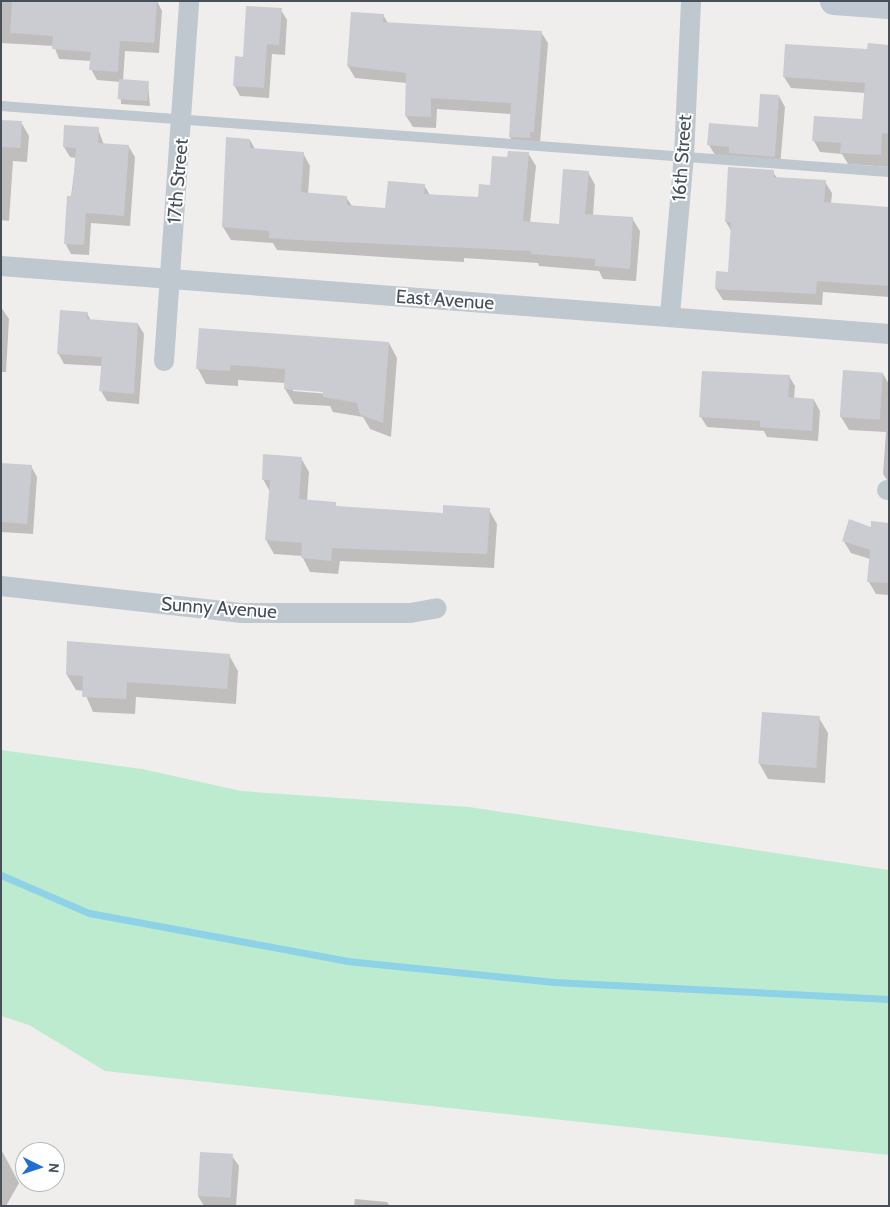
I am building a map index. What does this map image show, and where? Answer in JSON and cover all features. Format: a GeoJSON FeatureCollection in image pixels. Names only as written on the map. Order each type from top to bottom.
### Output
{"type":"FeatureCollection","features":[{"type":"Feature","properties":{"kind":"main road"},"geometry":{"type":"LineString","coordinates":[[834,1],[889,5]]}},
{"type":"Feature","properties":{"kind":"street","name":"17th Street"},"geometry":{"type":"LineString","coordinates":[[164,360],[189,1]]}},
{"type":"Feature","properties":{"kind":"street","name":"16th Street"},"geometry":{"type":"LineString","coordinates":[[670,315],[684,156],[691,1]]}},
{"type":"Feature","properties":{"kind":"street","name":"East Avenue"},"geometry":{"type":"LineString","coordinates":[[1,266],[170,280],[670,315],[889,334]]}},
{"type":"Feature","properties":{"kind":"street","name":"Sunny Avenue"},"geometry":{"type":"LineString","coordinates":[[1,586],[240,613],[410,613],[437,608]]}},
{"type":"Feature","properties":{"kind":"lane"},"geometry":{"type":"LineString","coordinates":[[1,106],[889,172]]}},
{"type":"Feature","properties":{"kind":"green space"},"geometry":{"type":"Polygon","coordinates":[[[1,750],[142,769],[241,791],[469,807],[889,870],[889,1155],[105,1071],[29,1025],[1,1016],[1,750]]]}},
{"type":"Feature","properties":{"kind":"building"},"geometry":{"type":"Polygon","coordinates":[[[12,1],[157,1],[154,43],[120,41],[118,72],[89,70],[91,52],[52,49],[53,36],[10,33],[12,1]]]}},
{"type":"Feature","properties":{"kind":"building"},"geometry":{"type":"Polygon","coordinates":[[[246,6],[282,8],[279,45],[267,44],[264,88],[233,86],[235,56],[243,57],[246,6]]]}},
{"type":"Feature","properties":{"kind":"building"},"geometry":{"type":"Polygon","coordinates":[[[351,12],[384,14],[383,22],[542,31],[534,132],[530,132],[530,138],[509,137],[511,103],[431,98],[431,117],[405,116],[406,73],[347,66],[351,12]]]}},
{"type":"Feature","properties":{"kind":"building"},"geometry":{"type":"Polygon","coordinates":[[[868,43],[889,45],[889,134],[882,133],[881,155],[840,153],[841,143],[812,141],[814,116],[862,119],[865,83],[783,77],[785,44],[867,49],[868,43]]]}},
{"type":"Feature","properties":{"kind":"building"},"geometry":{"type":"Polygon","coordinates":[[[119,79],[149,81],[148,101],[118,99],[119,79]]]}},
{"type":"Feature","properties":{"kind":"building"},"geometry":{"type":"Polygon","coordinates":[[[760,94],[779,95],[775,157],[729,153],[729,147],[707,145],[709,123],[758,127],[760,94]]]}},
{"type":"Feature","properties":{"kind":"building"},"geometry":{"type":"Polygon","coordinates":[[[1,120],[22,121],[21,148],[1,147],[1,120]]]}},
{"type":"Feature","properties":{"kind":"building"},"geometry":{"type":"Polygon","coordinates":[[[64,125],[99,127],[98,143],[129,145],[124,216],[86,213],[84,245],[64,244],[67,196],[72,196],[76,148],[63,147],[64,125]]]}},
{"type":"Feature","properties":{"kind":"building"},"geometry":{"type":"Polygon","coordinates":[[[226,137],[250,139],[250,148],[304,152],[301,192],[347,196],[347,205],[385,208],[388,181],[425,184],[424,194],[478,197],[479,184],[490,185],[492,156],[507,157],[508,151],[529,152],[523,221],[559,224],[563,169],[589,171],[585,214],[633,217],[630,269],[595,266],[595,259],[531,254],[531,251],[269,238],[269,231],[222,227],[226,137]]]}},
{"type":"Feature","properties":{"kind":"building"},"geometry":{"type":"Polygon","coordinates":[[[728,167],[774,170],[774,177],[826,180],[824,202],[889,207],[889,286],[817,281],[816,294],[715,289],[716,271],[728,272],[731,222],[725,222],[728,167]]]}},
{"type":"Feature","properties":{"kind":"building"},"geometry":{"type":"Polygon","coordinates":[[[60,310],[88,312],[87,319],[138,323],[134,394],[99,391],[102,357],[57,354],[60,310]]]}},
{"type":"Feature","properties":{"kind":"building"},"geometry":{"type":"Polygon","coordinates":[[[199,328],[389,342],[383,423],[360,415],[357,403],[323,397],[323,392],[284,389],[285,369],[231,365],[230,371],[196,369],[199,328]]]}},
{"type":"Feature","properties":{"kind":"building"},"geometry":{"type":"Polygon","coordinates":[[[843,370],[883,373],[880,420],[840,417],[843,370]]]}},
{"type":"Feature","properties":{"kind":"building"},"geometry":{"type":"Polygon","coordinates":[[[702,371],[790,375],[788,397],[814,399],[812,431],[760,427],[760,421],[699,417],[702,371]]]}},
{"type":"Feature","properties":{"kind":"building"},"geometry":{"type":"Polygon","coordinates":[[[263,454],[302,457],[299,499],[336,502],[336,506],[443,513],[443,505],[490,508],[487,554],[332,548],[331,561],[301,558],[302,543],[265,540],[270,480],[262,480],[263,454]]]}},
{"type":"Feature","properties":{"kind":"building"},"geometry":{"type":"Polygon","coordinates":[[[1,463],[32,465],[27,524],[1,522],[1,463]]]}},
{"type":"Feature","properties":{"kind":"building"},"geometry":{"type":"Polygon","coordinates":[[[849,519],[871,527],[871,521],[889,523],[889,583],[867,582],[870,550],[842,541],[849,519]]]}},
{"type":"Feature","properties":{"kind":"building"},"geometry":{"type":"Polygon","coordinates":[[[67,641],[230,654],[227,689],[127,682],[126,699],[82,697],[83,676],[66,675],[67,641]]]}},
{"type":"Feature","properties":{"kind":"building"},"geometry":{"type":"Polygon","coordinates":[[[762,712],[820,716],[816,768],[758,764],[762,712]]]}},
{"type":"Feature","properties":{"kind":"building"},"geometry":{"type":"Polygon","coordinates":[[[200,1152],[233,1154],[231,1198],[198,1196],[200,1152]]]}},
{"type":"Feature","properties":{"kind":"waterway"},"geometry":{"type":"LineString","coordinates":[[1,875],[89,913],[347,961],[554,982],[889,999]]}}]}
